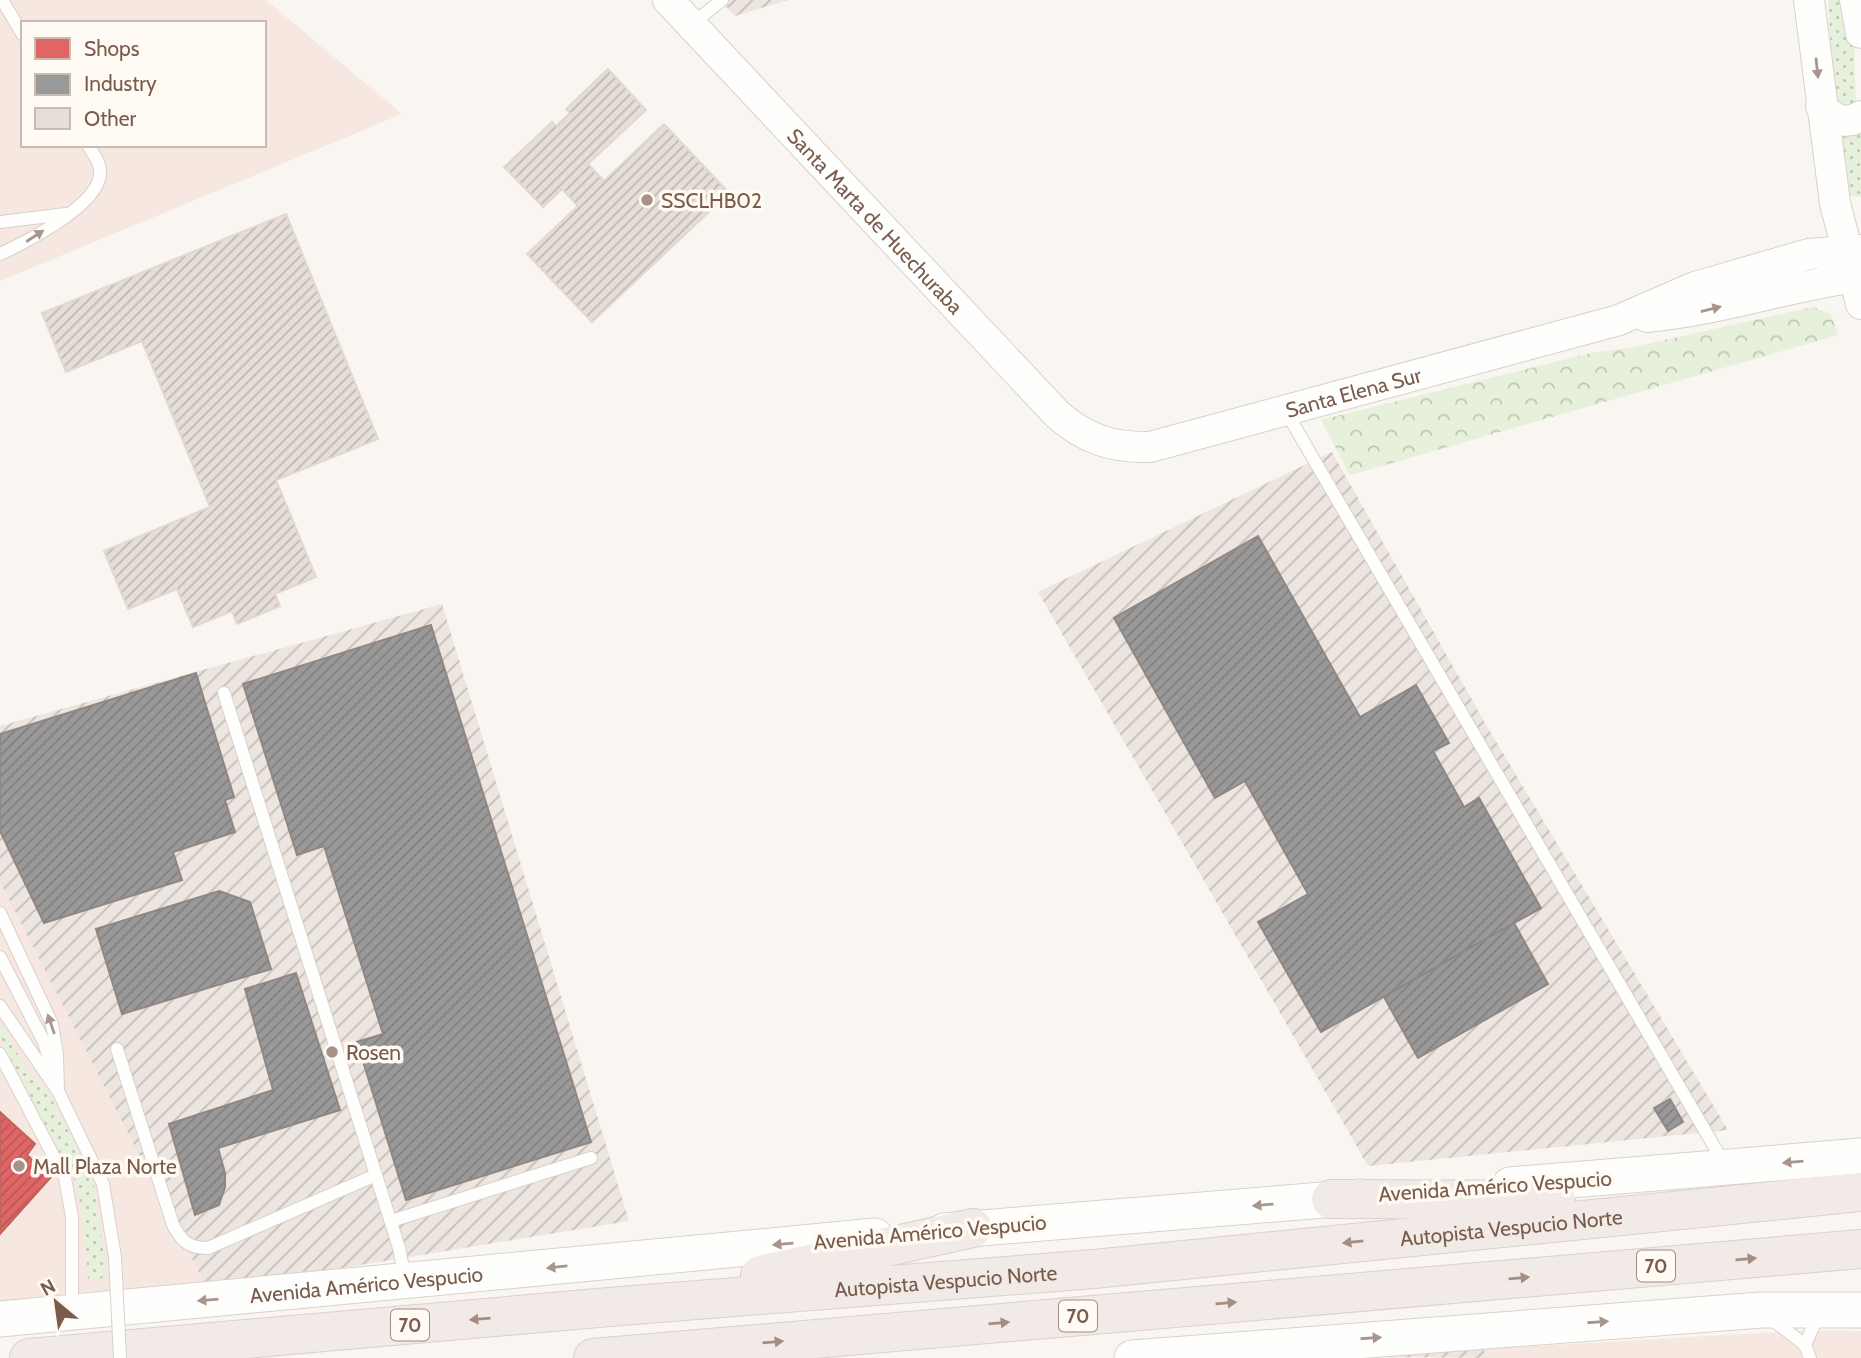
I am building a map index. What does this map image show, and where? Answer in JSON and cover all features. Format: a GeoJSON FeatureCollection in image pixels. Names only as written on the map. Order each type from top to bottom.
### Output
{"type":"FeatureCollection","features":[{"type":"Feature","properties":{"kind":"highway","name":"Autopista Vespucio Norte"},"geometry":{"type":"LineString","coordinates":[[30,1358],[621,1306],[1094,1269],[1861,1192]]}},
{"type":"Feature","properties":{"kind":"highway"},"geometry":{"type":"LineString","coordinates":[[1331,1199],[1762,1200]]}},
{"type":"Feature","properties":{"kind":"highway"},"geometry":{"type":"LineString","coordinates":[[621,1306],[973,1228]]}},
{"type":"Feature","properties":{"kind":"highway","name":"70"},"geometry":{"type":"LineString","coordinates":[[593,1358],[1861,1249]]}},
{"type":"Feature","properties":{"kind":"highway"},"geometry":{"type":"LineString","coordinates":[[656,1358],[705,1348]]}},
{"type":"Feature","properties":{"kind":"main road","name":"Avenida Américo Vespucio"},"geometry":{"type":"LineString","coordinates":[[0,1319],[973,1228],[1861,1156]]}},
{"type":"Feature","properties":{"kind":"main road"},"geometry":{"type":"LineString","coordinates":[[1132,1358],[1327,1350],[1761,1310],[1861,1310]]}},
{"type":"Feature","properties":{"kind":"street","name":"Santa Marta de Huechuraba"},"geometry":{"type":"LineString","coordinates":[[668,0],[1057,414],[1087,437]]}},
{"type":"Feature","properties":{"kind":"street"},"geometry":{"type":"LineString","coordinates":[[1809,0],[1821,106],[1856,271]]}},
{"type":"Feature","properties":{"kind":"street"},"geometry":{"type":"LineString","coordinates":[[1855,0],[1861,33]]}},
{"type":"Feature","properties":{"kind":"street"},"geometry":{"type":"LineString","coordinates":[[1821,106],[1830,116],[1842,121],[1861,116]]}},
{"type":"Feature","properties":{"kind":"street","name":"Santa Elena Sur"},"geometry":{"type":"LineString","coordinates":[[1087,437],[1125,447],[1150,447],[1619,320],[1700,312],[1856,271]]}},
{"type":"Feature","properties":{"kind":"lane"},"geometry":{"type":"LineString","coordinates":[[2,0],[21,32]]}},
{"type":"Feature","properties":{"kind":"lane"},"geometry":{"type":"LineString","coordinates":[[691,25],[722,0]]}},
{"type":"Feature","properties":{"kind":"lane"},"geometry":{"type":"LineString","coordinates":[[0,254],[30,241],[86,200],[100,178],[100,165],[89,147]]}},
{"type":"Feature","properties":{"kind":"lane"},"geometry":{"type":"LineString","coordinates":[[0,222],[66,214]]}},
{"type":"Feature","properties":{"kind":"lane"},"geometry":{"type":"LineString","coordinates":[[1284,409],[1727,1168]]}},
{"type":"Feature","properties":{"kind":"lane"},"geometry":{"type":"LineString","coordinates":[[224,693],[391,1221],[406,1282]]}},
{"type":"Feature","properties":{"kind":"lane"},"geometry":{"type":"LineString","coordinates":[[0,913],[52,1024],[57,1055],[58,1091]]}},
{"type":"Feature","properties":{"kind":"lane"},"geometry":{"type":"LineString","coordinates":[[0,957],[44,1042],[58,1091]]}},
{"type":"Feature","properties":{"kind":"lane"},"geometry":{"type":"LineString","coordinates":[[0,1006],[58,1091],[103,1184],[115,1257],[120,1358]]}},
{"type":"Feature","properties":{"kind":"lane"},"geometry":{"type":"LineString","coordinates":[[117,1049],[173,1226],[181,1241],[193,1248],[208,1248],[376,1175]]}},
{"type":"Feature","properties":{"kind":"lane"},"geometry":{"type":"LineString","coordinates":[[0,1054],[65,1178],[72,1217],[72,1312]]}},
{"type":"Feature","properties":{"kind":"lane"},"geometry":{"type":"LineString","coordinates":[[391,1221],[591,1158]]}},
{"type":"Feature","properties":{"kind":"lane"},"geometry":{"type":"LineString","coordinates":[[1761,1310],[1805,1345],[1810,1358]]}},
{"type":"Feature","properties":{"kind":"lane"},"geometry":{"type":"LineString","coordinates":[[1805,1345],[1820,1312]]}},
{"type":"Feature","properties":{"kind":"shaded area"},"geometry":{"type":"Polygon","coordinates":[[[0,0],[266,0],[402,114],[0,281],[0,0]]]}},
{"type":"Feature","properties":{"kind":"shaded area"},"geometry":{"type":"Polygon","coordinates":[[[720,0],[788,0],[735,16],[720,0]]]}},
{"type":"Feature","properties":{"kind":"shaded area"},"geometry":{"type":"Polygon","coordinates":[[[1332,452],[1485,723],[1728,1130],[1368,1166],[1038,592],[1332,452]]]}},
{"type":"Feature","properties":{"kind":"shaded area","name":"Rosen"},"geometry":{"type":"Polygon","coordinates":[[[442,604],[629,1221],[208,1290],[0,882],[0,726],[442,604]]]}},
{"type":"Feature","properties":{"kind":"shaded area","name":"Mall Plaza Norte"},"geometry":{"type":"Polygon","coordinates":[[[0,882],[208,1290],[0,1307],[0,882]]]}},
{"type":"Feature","properties":{"kind":"shaded area"},"geometry":{"type":"Polygon","coordinates":[[[1812,1330],[1861,1331],[1861,1358],[1489,1358],[1483,1349],[1812,1330]]]}},
{"type":"Feature","properties":{"kind":"shaded area"},"geometry":{"type":"Polygon","coordinates":[[[1483,1349],[1489,1358],[1367,1357],[1483,1349]]]}},
{"type":"Feature","properties":{"kind":"green space"},"geometry":{"type":"Polygon","coordinates":[[[1828,0],[1843,0],[1854,45],[1856,105],[1835,108],[1828,0]]]}},
{"type":"Feature","properties":{"kind":"green space"},"geometry":{"type":"Polygon","coordinates":[[[1861,132],[1861,197],[1849,196],[1844,179],[1842,133],[1861,132]]]}},
{"type":"Feature","properties":{"kind":"green space"},"geometry":{"type":"Polygon","coordinates":[[[1813,307],[1831,314],[1838,335],[1350,475],[1321,420],[1591,353],[1629,348],[1813,307]]]}},
{"type":"Feature","properties":{"kind":"green space"},"geometry":{"type":"Polygon","coordinates":[[[0,1021],[26,1070],[50,1096],[93,1178],[107,1278],[88,1279],[83,1216],[75,1181],[0,1039],[0,1021]]]}},
{"type":"Feature","properties":{"kind":"building: Shops","name":"Mall Plaza Norte"},"geometry":{"type":"Polygon","coordinates":[[[0,1112],[35,1144],[27,1155],[51,1177],[0,1234],[0,1112]]]}},
{"type":"Feature","properties":{"kind":"building: Industry"},"geometry":{"type":"Polygon","coordinates":[[[1258,536],[1360,717],[1416,685],[1449,743],[1433,751],[1464,807],[1479,798],[1541,908],[1321,1032],[1258,922],[1308,894],[1245,781],[1215,798],[1114,618],[1258,536]]]}},
{"type":"Feature","properties":{"kind":"building: Industry"},"geometry":{"type":"Polygon","coordinates":[[[431,625],[591,1142],[406,1200],[357,1042],[383,1034],[324,846],[297,855],[243,684],[431,625]]]}},
{"type":"Feature","properties":{"kind":"building: Industry"},"geometry":{"type":"Polygon","coordinates":[[[196,673],[234,797],[225,800],[235,832],[173,852],[182,880],[44,923],[0,831],[0,734],[196,673]]]}},
{"type":"Feature","properties":{"kind":"building: Industry"},"geometry":{"type":"Polygon","coordinates":[[[219,891],[250,902],[271,969],[122,1014],[96,929],[219,891]]]}},
{"type":"Feature","properties":{"kind":"building: Industry"},"geometry":{"type":"Polygon","coordinates":[[[1514,923],[1548,984],[1418,1058],[1384,997],[1514,923]]]}},
{"type":"Feature","properties":{"kind":"building: Industry"},"geometry":{"type":"Polygon","coordinates":[[[296,973],[340,1110],[218,1148],[225,1173],[225,1187],[219,1205],[195,1215],[169,1124],[273,1090],[245,989],[296,973]]]}},
{"type":"Feature","properties":{"kind":"building: Industry"},"geometry":{"type":"Polygon","coordinates":[[[1670,1099],[1683,1122],[1668,1131],[1654,1108],[1670,1099]]]}},
{"type":"Feature","properties":{"kind":"building: Other","name":"SSCLHB02"},"geometry":{"type":"Polygon","coordinates":[[[608,69],[646,110],[588,164],[604,181],[664,124],[729,193],[592,322],[527,254],[578,206],[562,189],[543,207],[504,167],[552,122],[556,126],[570,113],[566,109],[608,69]]]}},
{"type":"Feature","properties":{"kind":"building: Other"},"geometry":{"type":"Polygon","coordinates":[[[286,214],[378,439],[276,480],[316,577],[275,594],[280,606],[237,624],[232,611],[193,627],[177,589],[128,609],[104,551],[210,507],[142,341],[66,372],[42,313],[286,214]]]}},
{"type":"Feature","properties":{"kind":"place","name":"SSCLHB02"},"geometry":{"type":"Point","coordinates":[647,200]}},
{"type":"Feature","properties":{"kind":"place","name":"Rosen"},"geometry":{"type":"Point","coordinates":[332,1052]}},
{"type":"Feature","properties":{"kind":"place","name":"Mall Plaza Norte"},"geometry":{"type":"Point","coordinates":[19,1166]}}]}
